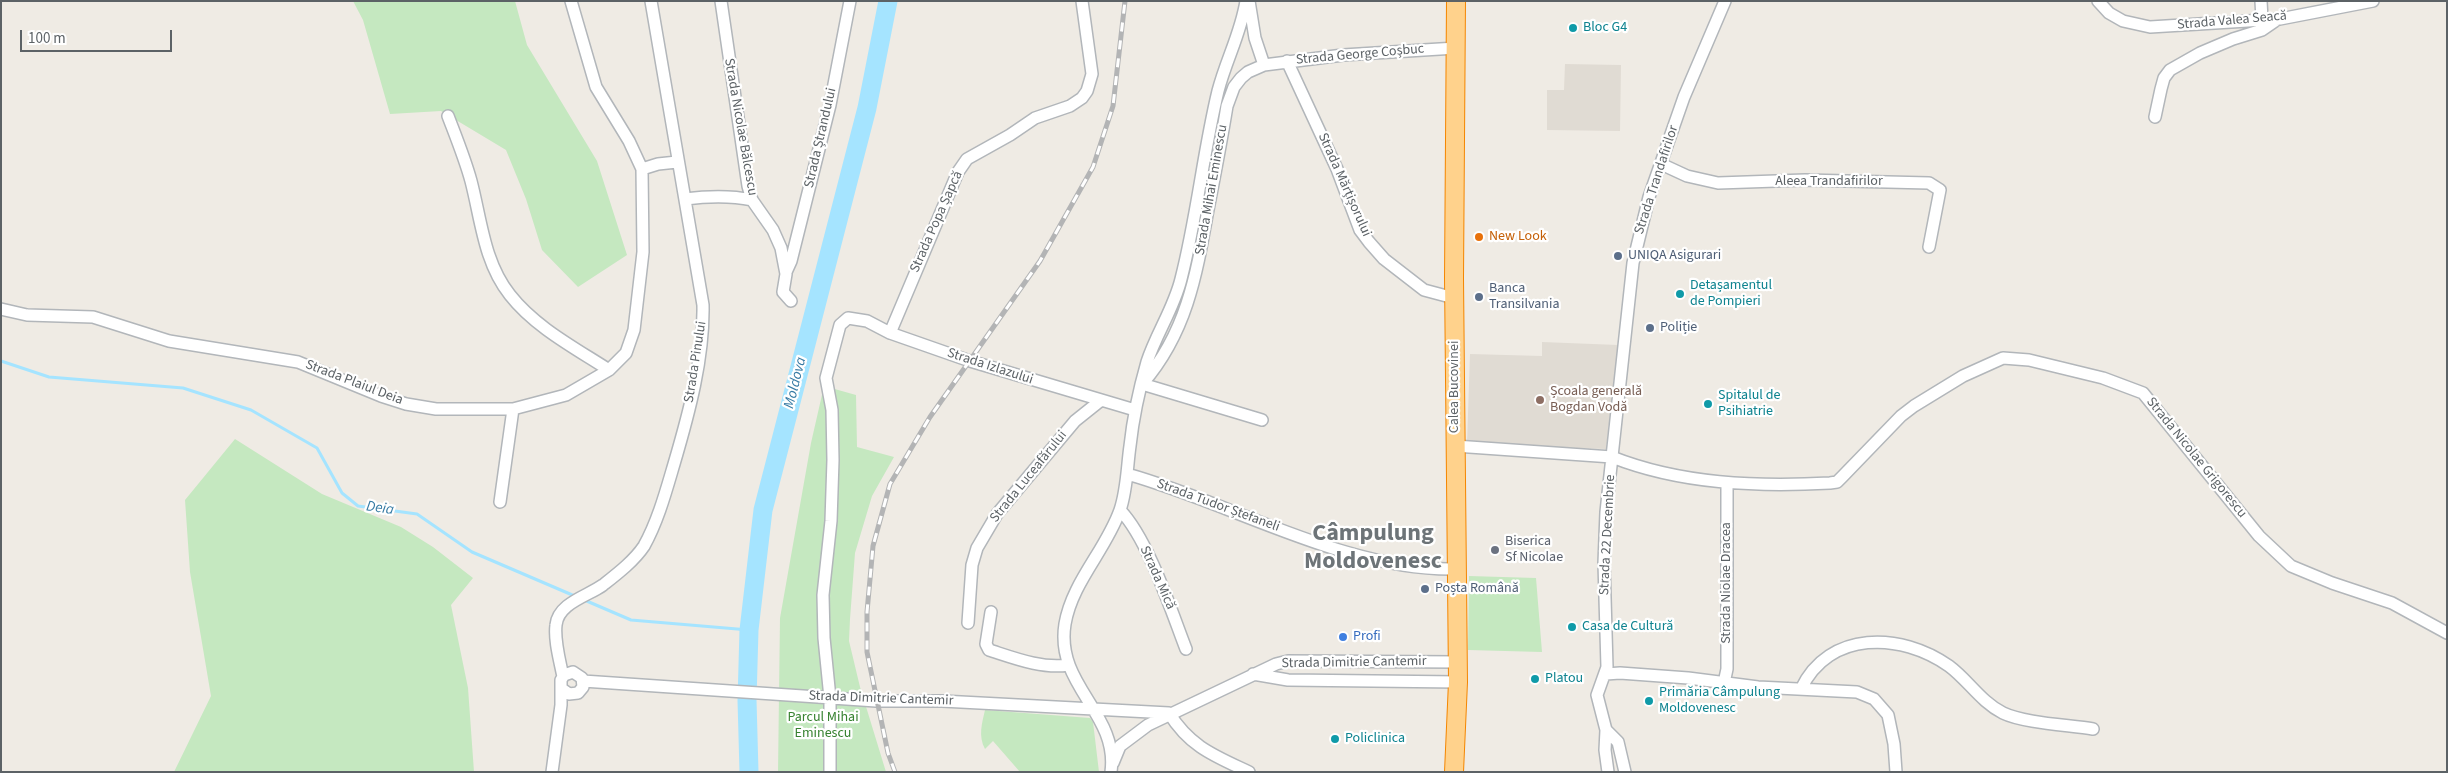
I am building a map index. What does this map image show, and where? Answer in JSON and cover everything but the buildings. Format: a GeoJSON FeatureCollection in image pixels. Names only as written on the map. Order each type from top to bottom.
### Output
{"type":"FeatureCollection","features":[{"type":"Feature","properties":{"kind":"highway","name":"Calea Bucovinei"},"geometry":{"type":"LineString","coordinates":[[1454,772],[1458,682],[1455,570],[1454,298],[1456,1]]}},
{"type":"Feature","properties":{"kind":"street"},"geometry":{"type":"LineString","coordinates":[[571,1],[596,87],[629,141],[642,169],[658,164],[678,162]]}},
{"type":"Feature","properties":{"kind":"street","name":"Strada Pinului"},"geometry":{"type":"LineString","coordinates":[[552,772],[563,683],[556,623],[563,610],[624,568],[643,547],[665,494],[684,430],[704,328],[703,305],[651,1]]}},
{"type":"Feature","properties":{"kind":"street","name":"Strada Nicolae Bălcescu"},"geometry":{"type":"LineString","coordinates":[[721,1],[741,149],[752,200],[773,230],[781,248],[786,274],[783,292],[791,301]]}},
{"type":"Feature","properties":{"kind":"street","name":"Strada Ștrandului"},"geometry":{"type":"LineString","coordinates":[[786,274],[791,261],[828,114],[850,1]]}},
{"type":"Feature","properties":{"kind":"street","name":"Strada Popa Șapcă"},"geometry":{"type":"LineString","coordinates":[[890,333],[958,172],[966,159],[1010,135],[1035,118],[1070,106],[1087,92],[1092,74],[1082,1]]}},
{"type":"Feature","properties":{"kind":"street","name":"Strada Mihai Eminescu"},"geometry":{"type":"LineString","coordinates":[[1142,384],[1158,365],[1176,333],[1195,283],[1230,96],[1241,78],[1248,72],[1264,65],[1255,38],[1247,1]]}},
{"type":"Feature","properties":{"kind":"street","name":"Strada Mihai Eminescu"},"geometry":{"type":"LineString","coordinates":[[1111,769],[1110,741],[1094,710],[1077,685],[1068,665],[1064,634],[1070,603],[1120,510],[1127,474],[1135,410],[1148,361],[1181,281],[1219,88],[1240,31],[1247,1]]}},
{"type":"Feature","properties":{"kind":"street","name":"Strada Trandafirilor"},"geometry":{"type":"LineString","coordinates":[[1612,457],[1633,263],[1642,220],[1687,88],[1725,1]]}},
{"type":"Feature","properties":{"kind":"street","name":"Strada Valea Seacă"},"geometry":{"type":"LineString","coordinates":[[2098,1],[2109,13],[2123,21],[2150,27],[2280,18],[2373,1]]}},
{"type":"Feature","properties":{"kind":"street"},"geometry":{"type":"LineString","coordinates":[[2261,1],[2262,19]]}},
{"type":"Feature","properties":{"kind":"street"},"geometry":{"type":"LineString","coordinates":[[2155,117],[2161,89],[2170,70],[2232,38],[2262,30],[2280,18]]}},
{"type":"Feature","properties":{"kind":"street","name":"Strada George Coșbuc"},"geometry":{"type":"LineString","coordinates":[[1264,65],[1287,61],[1456,48]]}},
{"type":"Feature","properties":{"kind":"street","name":"Strada Mărțișorului"},"geometry":{"type":"LineString","coordinates":[[1287,61],[1337,169],[1360,230],[1384,258],[1424,290],[1454,298]]}},
{"type":"Feature","properties":{"kind":"street"},"geometry":{"type":"LineString","coordinates":[[448,116],[470,177],[492,263],[502,283],[510,295],[534,319],[609,370]]}},
{"type":"Feature","properties":{"kind":"street","name":"Aleea Trandafirilor"},"geometry":{"type":"LineString","coordinates":[[1660,164],[1687,176],[1718,183],[1805,180],[1929,183],[1940,190],[1929,248]]}},
{"type":"Feature","properties":{"kind":"street","name":"Strada Plaiul Deia"},"geometry":{"type":"LineString","coordinates":[[1,309],[27,315],[93,317],[169,341],[298,362],[381,396],[406,404],[436,408],[513,408],[566,395],[609,370],[626,353],[634,330],[642,252],[642,169]]}},
{"type":"Feature","properties":{"kind":"street"},"geometry":{"type":"LineString","coordinates":[[685,199],[708,196],[736,196],[752,200]]}},
{"type":"Feature","properties":{"kind":"street","name":"Strada Izlazului"},"geometry":{"type":"LineString","coordinates":[[830,698],[822,595],[831,521],[833,460],[832,410],[826,378],[840,325],[848,318],[867,321],[890,333],[970,361],[1135,410]]}},
{"type":"Feature","properties":{"kind":"street","name":"Strada Nicolae Grigorescu"},"geometry":{"type":"LineString","coordinates":[[1455,446],[1612,457],[1684,477],[1727,483],[1818,484],[1837,482],[1901,416],[1924,399],[1963,376],[2003,358],[2029,360],[2103,378],[2142,392],[2259,536],[2292,566],[2332,583],[2392,603],[2447,634]]}},
{"type":"Feature","properties":{"kind":"street"},"geometry":{"type":"LineString","coordinates":[[1142,384],[1262,420]]}},
{"type":"Feature","properties":{"kind":"street","name":"Strada Luceafărului"},"geometry":{"type":"LineString","coordinates":[[968,623],[972,565],[977,548],[996,514],[1070,427],[1100,401]]}},
{"type":"Feature","properties":{"kind":"street"},"geometry":{"type":"LineString","coordinates":[[500,502],[513,408]]}},
{"type":"Feature","properties":{"kind":"street","name":"Strada 22 Decembrie"},"geometry":{"type":"LineString","coordinates":[[1606,730],[1597,694],[1606,674],[1608,653],[1604,563],[1612,457]]}},
{"type":"Feature","properties":{"kind":"street","name":"Strada Tudor Ștefaneli"},"geometry":{"type":"LineString","coordinates":[[1127,474],[1198,497],[1338,550],[1424,569],[1455,570]]}},
{"type":"Feature","properties":{"kind":"street","name":"Strada Niolae Dracea"},"geometry":{"type":"LineString","coordinates":[[1724,683],[1727,669],[1727,483]]}},
{"type":"Feature","properties":{"kind":"street","name":"Strada Mică"},"geometry":{"type":"LineString","coordinates":[[1120,510],[1136,532],[1165,594],[1186,649]]}},
{"type":"Feature","properties":{"kind":"street"},"geometry":{"type":"LineString","coordinates":[[991,612],[986,644],[989,650],[1033,663],[1059,666],[1068,665]]}},
{"type":"Feature","properties":{"kind":"street"},"geometry":{"type":"LineString","coordinates":[[1801,689],[1821,663],[1839,649],[1863,642],[1893,644],[1918,649],[1948,666],[1986,703],[2006,715],[2093,729]]}},
{"type":"Feature","properties":{"kind":"street","name":"Strada Dimitrie Cantemir"},"geometry":{"type":"LineString","coordinates":[[1111,769],[1120,746],[1130,737],[1169,713],[1266,667],[1288,662],[1458,662]]}},
{"type":"Feature","properties":{"kind":"street"},"geometry":{"type":"LineString","coordinates":[[573,672],[578,674],[587,683],[578,693],[572,695],[563,683],[573,672]]}},
{"type":"Feature","properties":{"kind":"street"},"geometry":{"type":"LineString","coordinates":[[1606,674],[1620,673],[1724,683],[1857,692],[1874,699],[1888,715],[1892,728],[1896,772]]}},
{"type":"Feature","properties":{"kind":"street","name":"Strada Dimitrie Cantemir"},"geometry":{"type":"LineString","coordinates":[[1253,674],[1288,680],[1458,682]]}},
{"type":"Feature","properties":{"kind":"street","name":"Strada Dimitrie Cantemir"},"geometry":{"type":"LineString","coordinates":[[587,683],[876,701],[942,701],[1169,713]]}},
{"type":"Feature","properties":{"kind":"street"},"geometry":{"type":"LineString","coordinates":[[830,698],[830,772]]}},
{"type":"Feature","properties":{"kind":"street"},"geometry":{"type":"LineString","coordinates":[[1169,713],[1178,728],[1195,744],[1249,772]]}},
{"type":"Feature","properties":{"kind":"street"},"geometry":{"type":"LineString","coordinates":[[1606,730],[1604,740],[1608,772]]}},
{"type":"Feature","properties":{"kind":"street"},"geometry":{"type":"LineString","coordinates":[[1606,730],[1618,742],[1625,772]]}},
{"type":"Feature","properties":{"kind":"shaded area"},"geometry":{"type":"Polygon","coordinates":[[[1565,64],[1621,65],[1620,131],[1547,130],[1547,90],[1564,90],[1565,64]]]}},
{"type":"Feature","properties":{"kind":"shaded area","name":"Școala generală Bogdan Vodă"},"geometry":{"type":"Polygon","coordinates":[[[1542,342],[1618,345],[1606,449],[1467,444],[1470,354],[1542,356],[1542,342]]]}},
{"type":"Feature","properties":{"kind":"green space"},"geometry":{"type":"Polygon","coordinates":[[[353,1],[515,1],[527,45],[597,161],[627,255],[578,287],[542,250],[526,199],[506,150],[441,111],[390,114],[363,20],[353,1]]]}},
{"type":"Feature","properties":{"kind":"green space","name":"Parcul Mihai Eminescu"},"geometry":{"type":"Polygon","coordinates":[[[824,386],[856,395],[857,447],[894,457],[872,496],[855,553],[849,641],[860,687],[886,772],[778,772],[780,618],[811,443],[824,386]]]}},
{"type":"Feature","properties":{"kind":"green space"},"geometry":{"type":"Polygon","coordinates":[[[235,439],[322,494],[401,527],[433,547],[473,578],[451,605],[468,688],[474,772],[174,772],[211,696],[190,572],[185,500],[235,439]]]}},
{"type":"Feature","properties":{"kind":"green space"},"geometry":{"type":"Polygon","coordinates":[[[1469,576],[1536,578],[1542,652],[1468,650],[1469,576]]]}},
{"type":"Feature","properties":{"kind":"green space"},"geometry":{"type":"Polygon","coordinates":[[[985,710],[1090,718],[1093,722],[1099,772],[1020,772],[993,741],[985,749],[981,734],[985,710]]]}},
{"type":"Feature","properties":{"kind":"waterway","name":"Moldova"},"geometry":{"type":"LineString","coordinates":[[749,772],[747,700],[749,630],[763,510],[867,108],[888,1]]}},
{"type":"Feature","properties":{"kind":"waterway","name":"Deia"},"geometry":{"type":"LineString","coordinates":[[1,361],[49,377],[183,388],[251,410],[317,448],[342,493],[358,506],[417,514],[472,552],[577,597]]}},
{"type":"Feature","properties":{"kind":"waterway","name":"Deia"},"geometry":{"type":"LineString","coordinates":[[582,599],[631,620],[749,630]]}},
{"type":"Feature","properties":{"kind":"railway"},"geometry":{"type":"LineString","coordinates":[[895,772],[888,753],[867,652],[867,612],[873,546],[890,484],[930,417],[1040,261],[1093,167],[1113,106],[1125,1]]}},
{"type":"Feature","properties":{"kind":"place","name":"Bloc G4"},"geometry":{"type":"Point","coordinates":[1573,28]}},
{"type":"Feature","properties":{"kind":"place","name":"New Look"},"geometry":{"type":"Point","coordinates":[1479,237]}},
{"type":"Feature","properties":{"kind":"place","name":"UNIQA Asigurari"},"geometry":{"type":"Point","coordinates":[1618,256]}},
{"type":"Feature","properties":{"kind":"place","name":"Detașamentul de Pompieri"},"geometry":{"type":"Point","coordinates":[1680,294]}},
{"type":"Feature","properties":{"kind":"place","name":"Banca Transilvania"},"geometry":{"type":"Point","coordinates":[1479,297]}},
{"type":"Feature","properties":{"kind":"place","name":"Poliție"},"geometry":{"type":"Point","coordinates":[1650,328]}},
{"type":"Feature","properties":{"kind":"place","name":"Școala generală Bogdan Vodă"},"geometry":{"type":"Point","coordinates":[1540,400]}},
{"type":"Feature","properties":{"kind":"place","name":"Spitalul de Psihiatrie"},"geometry":{"type":"Point","coordinates":[1708,404]}},
{"type":"Feature","properties":{"kind":"place","name":"Biserica Sf Nicolae"},"geometry":{"type":"Point","coordinates":[1495,550]}},
{"type":"Feature","properties":{"kind":"place","name":"Poșta Română"},"geometry":{"type":"Point","coordinates":[1425,589]}},
{"type":"Feature","properties":{"kind":"place","name":"Casa de Cultură"},"geometry":{"type":"Point","coordinates":[1572,627]}},
{"type":"Feature","properties":{"kind":"place","name":"Profi"},"geometry":{"type":"Point","coordinates":[1343,637]}},
{"type":"Feature","properties":{"kind":"place","name":"Platou"},"geometry":{"type":"Point","coordinates":[1535,679]}},
{"type":"Feature","properties":{"kind":"place","name":"Primăria Câmpulung Moldovenesc"},"geometry":{"type":"Point","coordinates":[1649,701]}},
{"type":"Feature","properties":{"kind":"place","name":"Policlinica"},"geometry":{"type":"Point","coordinates":[1335,739]}},
{"type":"Feature","properties":{"kind":"district","name":"Câmpulung Moldovenesc"},"geometry":{"type":"Point","coordinates":[1373,549]}}]}
